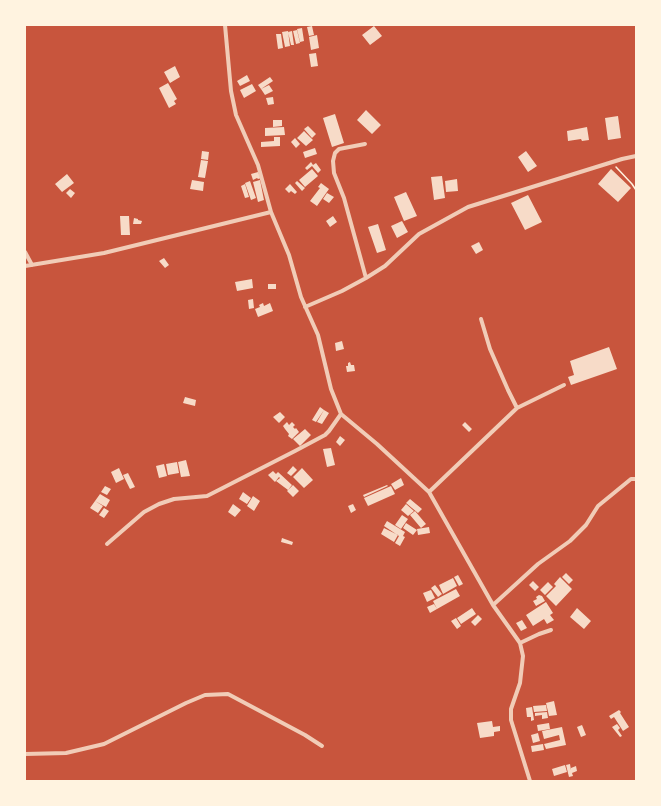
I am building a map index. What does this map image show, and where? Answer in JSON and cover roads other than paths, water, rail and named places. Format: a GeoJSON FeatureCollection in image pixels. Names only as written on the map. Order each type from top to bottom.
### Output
{"type":"FeatureCollection","features":[{"type":"Feature","properties":{"kind":"street"},"geometry":{"type":"LineString","coordinates":[[225,25],[231,91],[236,115],[258,165],[271,212],[289,255],[301,297],[318,335],[331,389],[341,414],[377,444],[429,492],[492,605],[520,643],[523,656],[520,683],[511,709],[511,720],[530,781]]}},
{"type":"Feature","properties":{"kind":"street"},"geometry":{"type":"LineString","coordinates":[[365,144],[339,149],[335,153],[333,161],[334,173],[344,198],[366,278]]}},
{"type":"Feature","properties":{"kind":"street"},"geometry":{"type":"LineString","coordinates":[[305,307],[342,291],[366,278],[385,266],[419,234],[468,207],[611,162],[636,156]]}},
{"type":"Feature","properties":{"kind":"street"},"geometry":{"type":"LineString","coordinates":[[25,266],[104,253],[271,212]]}},
{"type":"Feature","properties":{"kind":"street"},"geometry":{"type":"LineString","coordinates":[[25,252],[32,265]]}},
{"type":"Feature","properties":{"kind":"street"},"geometry":{"type":"LineString","coordinates":[[482,319],[490,349],[517,408]]}},
{"type":"Feature","properties":{"kind":"street"},"geometry":{"type":"LineString","coordinates":[[429,492],[517,408],[564,386]]}},
{"type":"Feature","properties":{"kind":"street"},"geometry":{"type":"LineString","coordinates":[[107,544],[144,512],[159,504],[174,499],[207,496],[295,452],[324,435],[341,414]]}},
{"type":"Feature","properties":{"kind":"street"},"geometry":{"type":"LineString","coordinates":[[492,605],[538,564],[570,541],[586,525],[598,506],[631,479],[636,479]]}},
{"type":"Feature","properties":{"kind":"street"},"geometry":{"type":"LineString","coordinates":[[520,643],[551,630]]}},
{"type":"Feature","properties":{"kind":"street"},"geometry":{"type":"LineString","coordinates":[[25,754],[66,753],[104,744],[186,703],[205,696],[228,694],[299,731],[322,746]]}}]}
